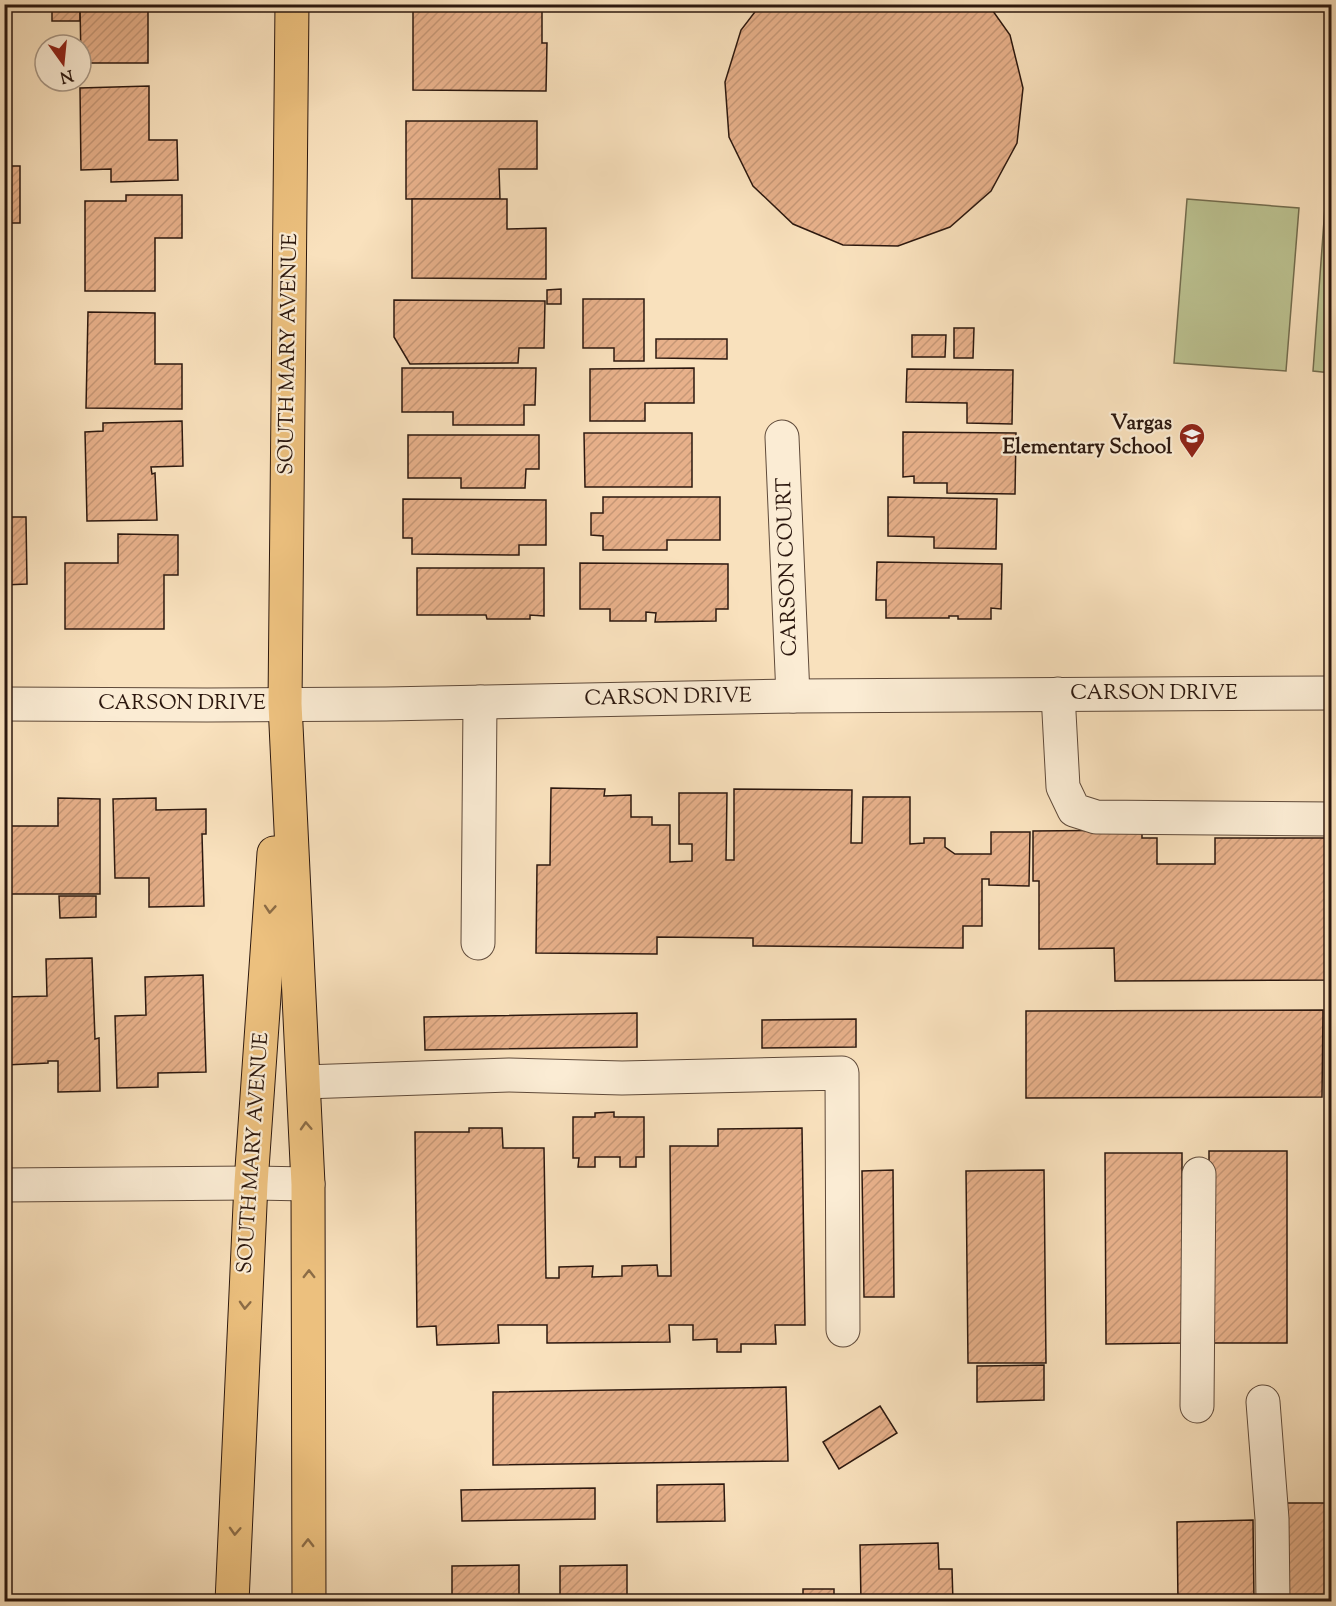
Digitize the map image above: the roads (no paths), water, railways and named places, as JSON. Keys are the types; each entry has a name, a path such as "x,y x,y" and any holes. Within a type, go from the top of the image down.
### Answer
{"main road":[{"name":"SOUTH MARY AVENUE","path":"292,4 285,704 308,1184 309,1602"},
{"name":"SOUTH MARY AVENUE","path":"232,1602 251,1183 285,704"}],"street":[{"name":"CARSON COURT","path":"782,437 793,696"},
{"name":"CARSON DRIVE","path":"4,704 285,704 793,696 1332,693"},
{"path":"1058,694 1063,787 1074,810 1096,817 1332,819"},
{"path":"478,943 480,702"},
{"path":"304,1082 509,1075 622,1078 843,1073 843,1330"},
{"path":"1197,1406 1199,1174"},
{"path":"4,1185 308,1184"},
{"path":"1263,1402 1272,1519 1273,1602"}],"place":[{"name":"Vargas Elementary School","path":"1192,459"}]}
